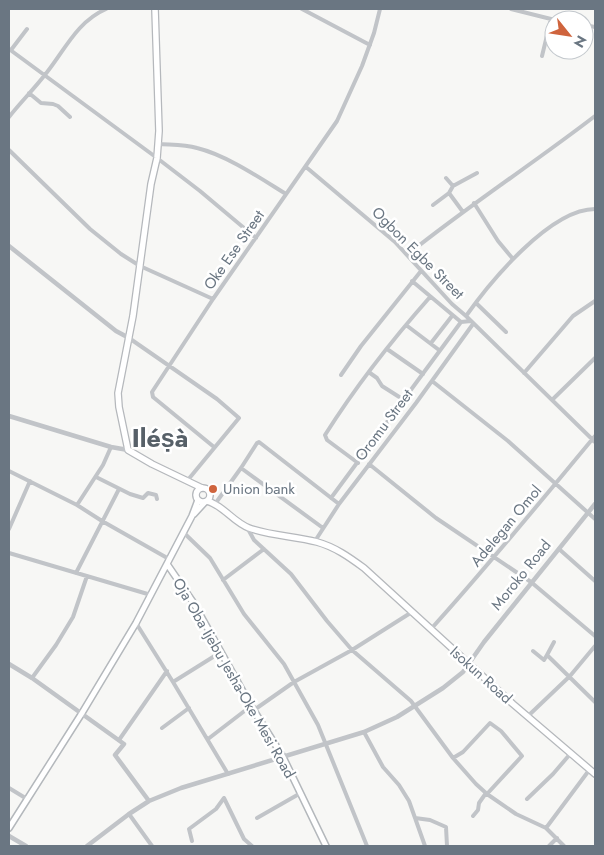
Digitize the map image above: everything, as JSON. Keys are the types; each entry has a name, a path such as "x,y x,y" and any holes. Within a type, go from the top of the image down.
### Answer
{"main road":[{"path":"155,9 159,130 157,158 151,184 129,338 118,393 128,450 188,482 207,489 215,504 248,528 315,541"},
{"path":"188,482 197,497 215,504"},
{"path":"9,828 82,714 136,623 192,516 198,490 202,488"},
{"path":"192,516 206,502 210,494"},
{"name":"Isokun Road","path":"315,541 341,552 364,568 528,716 593,771"},
{"name":"Oja Oba Ijebu Jesha-Oke Mesi Road","path":"168,562 283,757 299,794 326,846"}],"street":[{"path":"91,9 94,14"},
{"path":"9,117 45,75 76,31 94,14 106,9"},
{"path":"302,9 370,45 380,9"},
{"path":"511,9 544,18"},
{"path":"27,29 10,50 157,158 256,238"},
{"name":"Oke Ese Street","path":"214,447 152,394 213,300 337,121 370,45"},
{"path":"542,56 544,49"},
{"path":"29,93 41,103 58,106 70,117"},
{"path":"407,255 595,116"},
{"path":"158,143 197,148 212,153 250,172 286,194"},
{"path":"9,150 90,229 121,254 140,266 213,300"},
{"name":"Ogbon Egbe Street","path":"306,167 371,221 407,255 452,304 524,373"},
{"path":"433,205 449,193 453,186 477,173"},
{"path":"446,178 453,186"},
{"path":"449,193 463,212"},
{"path":"474,204 498,241 513,259"},
{"path":"466,316 513,259 560,220 594,209"},
{"path":"9,246 116,330 170,365 238,416 239,420 214,447 188,482"},
{"path":"341,375 361,346 421,271"},
{"path":"412,281 452,316 461,322 472,323"},
{"path":"358,463 324,437 406,324 430,297"},
{"path":"594,439 524,373 573,316 595,301"},
{"path":"476,302 506,332"},
{"path":"431,343 452,316"},
{"path":"331,498 461,322"},
{"name":"Oromu Street","path":"315,541 339,504 432,381 472,323"},
{"path":"406,324 440,350"},
{"path":"388,349 423,374"},
{"path":"552,400 595,358"},
{"path":"370,373 377,378 382,386 404,400"},
{"path":"432,381 489,426 595,519"},
{"path":"9,416 111,447 128,450"},
{"name":"Adelegan Omol","path":"431,629 474,582 493,557 594,439"},
{"path":"215,504 259,442 339,504"},
{"path":"78,504 96,477 111,447"},
{"path":"369,464 434,516 531,582 595,636"},
{"path":"241,468 323,528"},
{"path":"9,471 78,504 168,562"},
{"path":"96,477 140,498 143,498 148,493 156,494 157,500"},
{"path":"9,529 30,481"},
{"path":"76,573 119,488"},
{"name":"Moroko Road","path":"87,846 129,814 150,801 181,788 364,732 397,717 456,679 531,582 595,504"},
{"path":"248,528 254,540 291,574 352,650 402,692 453,758 487,794 516,814 546,828 564,846"},
{"path":"183,532 210,558 244,614 284,664 318,725 367,846"},
{"path":"223,580 264,549"},
{"path":"559,549 595,581"},
{"path":"9,553 151,595"},
{"path":"32,678 56,646 73,617 87,576"},
{"path":"208,739 294,682 352,650 412,612"},
{"path":"136,623 228,774"},
{"path":"533,651 544,660 554,642"},
{"path":"528,716 570,676 595,646"},
{"path":"173,682 222,652"},
{"path":"547,655 595,702"},
{"path":"9,664 32,678 124,744 115,754 150,801"},
{"path":"119,740 167,672"},
{"path":"162,728 189,708"},
{"path":"453,758 462,752 490,723 501,731 522,756 479,803 478,810 473,816"},
{"path":"364,732 383,767 399,785 409,801 425,846"},
{"path":"527,799 553,774 571,753"},
{"path":"546,828 593,771"},
{"path":"9,788 27,799"},
{"path":"257,818 299,794"},
{"path":"192,841 189,829 216,809 224,798 225,804 244,839 252,846"},
{"path":"129,814 152,846"},
{"path":"415,818 430,820 446,827 446,846"},
{"path":"9,836 26,846"},
{"path":"549,846 557,838"}],"place":[{"name":"Union bank","path":"213,489"}],"district":[{"name":"Iléṣà","path":"160,438"}]}
